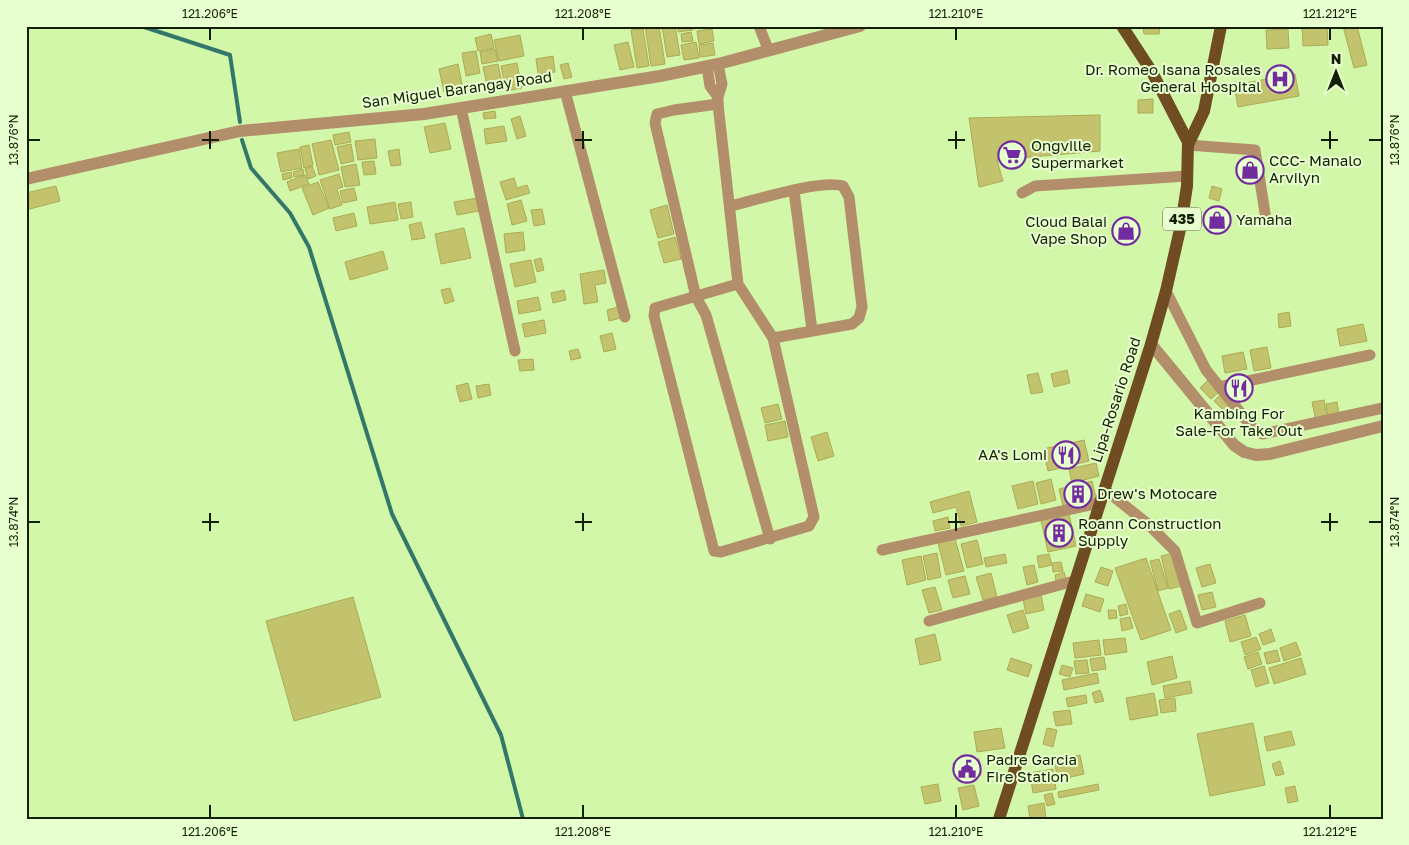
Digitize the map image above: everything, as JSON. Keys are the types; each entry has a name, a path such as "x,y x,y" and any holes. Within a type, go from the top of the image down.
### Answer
{"main road":[{"name":"Lipa-Rosario Road","path":"999,819 1151,344 1166,291 1181,225 1187,176 1188,145 1160,86 1122,26"},
{"name":"435","path":"1188,145 1203,114 1221,26"}],"street":[{"path":"758,26 768,49"},
{"name":"San Miguel Barangay Road","path":"26,179 240,130 416,115 712,65 860,26"},
{"path":"712,65 722,84 718,100 738,284 773,338 814,517 809,526 721,552 714,551 654,316 654,308 738,284"},
{"path":"565,91 625,317"},
{"path":"718,100 657,114 655,123 696,297 706,315 770,539"},
{"path":"461,108 515,351"},
{"path":"1188,145 1255,150 1266,219"},
{"path":"1022,193 1035,186 1187,176"},
{"path":"731,206 794,190 836,184 843,186 849,197 862,307 859,318 852,324 773,338"},
{"path":"794,190 812,330"},
{"path":"1166,291 1206,370 1252,427 1262,434 1383,408"},
{"path":"1151,344 1228,438 1244,452 1256,455 1270,454 1383,426"},
{"path":"1219,387 1370,355"},
{"path":"1104,488 1148,524 1175,552 1197,623 1260,603"},
{"path":"882,550 1099,503"},
{"path":"929,621 1074,581"}],"building":[{"path":"645,26 659,26 665,64 651,66"},
{"path":"662,26 675,26 680,55 667,57"},
{"path":"678,26 692,26 693,30 678,32"},
{"path":"694,26 709,26 709,27 694,29"},
{"path":"1143,26 1160,26 1159,34 1144,34"},
{"path":"1302,26 1327,26 1328,45 1303,46"},
{"path":"1343,26 1357,26 1367,65 1354,68"},
{"path":"643,29 649,66 637,68 631,30"},
{"path":"712,29 714,41 699,44 697,31"},
{"path":"1288,29 1289,48 1267,49 1266,30"},
{"path":"691,32 693,41 682,42 681,34"},
{"path":"491,34 494,48 478,51 475,38"},
{"path":"520,35 524,56 499,61 494,40"},
{"path":"628,42 634,67 620,70 614,45"},
{"path":"696,42 699,58 684,60 681,45"},
{"path":"713,43 715,55 700,57 699,45"},
{"path":"495,49 498,61 482,64 480,52"},
{"path":"476,51 480,73 466,76 462,53"},
{"path":"553,56 555,72 538,74 536,59"},
{"path":"517,63 522,88 506,91 501,66"},
{"path":"568,63 572,77 564,79 560,65"},
{"path":"458,64 463,88 444,92 439,69"},
{"path":"498,64 503,87 488,90 483,67"},
{"path":"1295,74 1299,96 1238,107 1234,85"},
{"path":"1153,99 1153,113 1138,113 1138,100"},
{"path":"495,111 496,118 484,119 483,113"},
{"name":"Ongville Supermarket","path":"1100,115 1100,151 997,160 1003,181 979,187 969,118"},
{"path":"520,116 526,136 517,139 511,119"},
{"path":"445,123 451,149 430,153 424,127"},
{"path":"504,126 507,141 486,144 484,129"},
{"path":"349,132 351,142 335,145 333,135"},
{"path":"375,139 377,158 358,160 355,141"},
{"path":"331,140 339,170 319,175 312,144"},
{"path":"351,144 354,161 341,164 337,147"},
{"path":"309,145 313,165 304,168 300,147"},
{"path":"299,149 302,168 281,172 277,153"},
{"path":"399,149 401,165 391,166 388,151"},
{"path":"374,161 376,174 364,175 362,162"},
{"path":"356,164 360,185 345,187 341,167"},
{"path":"312,166 316,176 308,179 305,169"},
{"path":"303,169 304,175 294,177 293,172"},
{"path":"291,172 292,178 283,180 282,174"},
{"path":"339,174 343,187 337,189 342,205 330,209 320,180"},
{"path":"305,175 309,184 290,191 287,182"},
{"path":"514,178 517,188 527,185 530,193 506,200 500,182"},
{"path":"318,182 329,208 313,215 302,188"},
{"path":"56,186 60,201 26,210 26,193"},
{"path":"1212,186 1222,189 1219,201 1209,198"},
{"path":"354,188 357,200 343,203 340,191"},
{"path":"477,198 479,211 457,215 454,202"},
{"path":"521,200 527,221 512,225 507,204"},
{"path":"395,202 398,220 370,224 367,207"},
{"path":"411,202 413,217 401,219 398,204"},
{"path":"667,205 674,234 658,238 650,210"},
{"path":"542,209 545,224 534,226 531,210"},
{"path":"354,213 357,226 336,231 333,218"},
{"path":"421,222 425,238 412,240 409,225"},
{"path":"464,228 471,258 441,264 435,234"},
{"path":"523,232 525,250 506,253 504,234"},
{"path":"675,237 681,259 664,263 658,242"},
{"path":"383,251 388,269 350,280 345,262"},
{"path":"541,258 544,270 537,272 534,260"},
{"path":"531,260 536,282 515,287 510,264"},
{"path":"604,270 606,283 595,285 598,302 584,304 580,274"},
{"path":"450,288 454,301 445,304 441,290"},
{"path":"564,290 566,300 553,303 551,293"},
{"path":"538,297 541,310 519,314 517,301"},
{"path":"618,307 621,318 609,321 607,310"},
{"path":"1289,312 1291,326 1279,328 1278,314"},
{"path":"544,320 546,333 525,337 522,324"},
{"path":"1363,324 1367,341 1340,346 1337,329"},
{"path":"612,333 616,349 604,352 600,336"},
{"path":"1267,347 1271,368 1254,371 1250,350"},
{"path":"578,349 581,358 571,360 569,351"},
{"path":"1243,352 1247,369 1225,373 1222,356"},
{"path":"533,359 534,370 520,371 518,360"},
{"path":"1067,370 1070,383 1054,387 1051,374"},
{"path":"1038,373 1043,392 1031,394 1027,375"},
{"path":"1208,380 1219,392 1211,399 1200,388"},
{"path":"468,383 472,399 460,402 456,386"},
{"path":"489,384 491,395 478,398 476,386"},
{"path":"1221,394 1232,405 1225,412 1214,401"},
{"path":"1324,400 1327,418 1316,421 1312,402"},
{"path":"1337,402 1339,414 1328,416 1326,404"},
{"path":"778,404 782,419 765,423 761,408"},
{"path":"785,421 788,437 768,441 765,425"},
{"path":"827,432 834,456 818,461 811,437"},
{"name":"AA's Lomi","path":"1084,440 1089,461 1048,471 1043,449"},
{"path":"1096,463 1099,476 1072,483 1069,469"},
{"path":"1051,479 1056,500 1041,504 1036,483"},
{"path":"1033,481 1038,504 1018,509 1012,486"},
{"name":"Drew's Motocare","path":"1092,481 1096,498 1063,506 1059,489"},
{"path":"969,491 977,522 961,526 956,507 933,513 930,502"},
{"name":"Roann Construction Supply","path":"1069,514 1076,546 1048,552 1041,520"},
{"path":"948,517 950,528 935,531 933,521"},
{"path":"955,539 964,571 946,575 938,543"},
{"path":"977,540 983,564 967,568 961,544"},
{"path":"937,553 941,577 928,580 923,556"},
{"path":"1174,553 1182,586 1169,589 1161,556"},
{"path":"1005,554 1007,563 986,567 984,558"},
{"path":"1049,554 1052,565 1039,568 1037,556"},
{"path":"921,556 926,580 907,585 902,560"},
{"path":"1146,558 1171,630 1141,640 1115,568"},
{"path":"1159,559 1168,588 1158,591 1150,561"},
{"path":"1061,562 1063,571 1053,572 1052,563"},
{"path":"1210,564 1216,583 1202,587 1196,568"},
{"path":"1034,565 1038,582 1027,585 1023,567"},
{"path":"1101,567 1113,571 1108,586 1095,582"},
{"path":"1064,572 1066,579 1056,581 1055,575"},
{"path":"991,573 997,597 983,600 976,577"},
{"path":"965,576 970,594 953,598 948,580"},
{"path":"935,587 942,610 929,613 922,590"},
{"path":"1212,592 1216,607 1202,610 1198,595"},
{"path":"1086,594 1104,599 1100,612 1082,606"},
{"path":"1041,595 1044,610 1026,614 1023,599"},
{"path":"353,597 381,697 294,721 266,621"},
{"path":"1126,604 1128,614 1120,616 1118,606"},
{"path":"1023,610 1029,628 1013,633 1007,615"},
{"path":"1108,610 1116,610 1117,618 1109,619"},
{"path":"1180,610 1187,629 1176,633 1169,614"},
{"path":"1245,615 1251,636 1230,642 1225,621"},
{"path":"1130,617 1133,628 1122,631 1120,619"},
{"path":"1271,629 1275,641 1263,645 1259,634"},
{"path":"935,634 941,660 920,665 915,639"},
{"path":"1256,637 1261,649 1245,655 1241,642"},
{"path":"1125,638 1127,652 1105,655 1103,640"},
{"path":"1099,640 1101,655 1075,658 1073,643"},
{"path":"1296,642 1301,655 1284,661 1280,648"},
{"path":"1277,650 1280,661 1267,664 1264,653"},
{"path":"1258,652 1262,664 1248,669 1244,657"},
{"path":"1172,656 1177,678 1152,685 1147,662"},
{"path":"1104,657 1106,669 1092,671 1090,659"},
{"path":"1011,658 1032,665 1028,677 1007,670"},
{"path":"1301,658 1306,674 1274,684 1269,668"},
{"path":"1087,660 1089,673 1076,674 1074,661"},
{"path":"1062,665 1073,668 1070,677 1059,674"},
{"path":"1264,666 1269,683 1256,687 1251,670"},
{"path":"1097,673 1099,683 1064,690 1062,680"},
{"path":"1190,681 1192,693 1165,698 1163,686"},
{"path":"1100,690 1104,701 1095,703 1092,693"},
{"path":"1154,693 1158,715 1130,720 1126,698"},
{"path":"1086,695 1087,703 1068,707 1066,698"},
{"path":"1175,698 1176,711 1161,713 1159,700"},
{"path":"1070,710 1072,724 1056,726 1053,712"},
{"path":"1253,723 1265,785 1210,796 1197,734"},
{"path":"1001,728 1005,748 977,752 974,732"},
{"path":"1047,728 1057,730 1053,747 1043,744"},
{"path":"1291,731 1295,745 1267,751 1264,737"},
{"path":"1080,755 1084,774 1058,780 1054,761"},
{"name":"Padre Garcia Fire Station","path":"979,759 981,775 956,779 953,763"},
{"path":"1280,761 1284,774 1276,776 1272,764"},
{"path":"1053,769 1056,789 1033,793 1030,773"},
{"path":"938,784 941,801 925,804 921,787"},
{"path":"1098,784 1099,790 1059,798 1058,792"},
{"path":"974,785 979,806 963,810 958,788"},
{"path":"1295,786 1298,801 1288,803 1285,788"},
{"path":"1052,793 1055,804 1047,806 1044,795"},
{"path":"1044,803 1046,819 1030,819 1028,806"}],"waterway":[{"path":"141,26 230,55 240,122"},
{"path":"242,140 251,168 290,213 309,247 392,514 501,735 523,819"}],"place":[{"name":"Dr. Romeo Isana Rosales General Hospital","path":"1280,79"},
{"name":"Ongville Supermarket","path":"1012,155"},
{"name":"CCC- Manalo Arvilyn","path":"1250,170"},
{"name":"Yamaha","path":"1217,220"},
{"name":"Cloud Balai Vape Shop","path":"1126,231"},
{"name":"Kambing For Sale-For Take Out","path":"1239,388"},
{"name":"AA's Lomi","path":"1066,455"},
{"name":"Drew's Motocare","path":"1078,494"},
{"name":"Roann Construction Supply","path":"1059,533"},
{"name":"Padre Garcia Fire Station","path":"967,769"}]}
